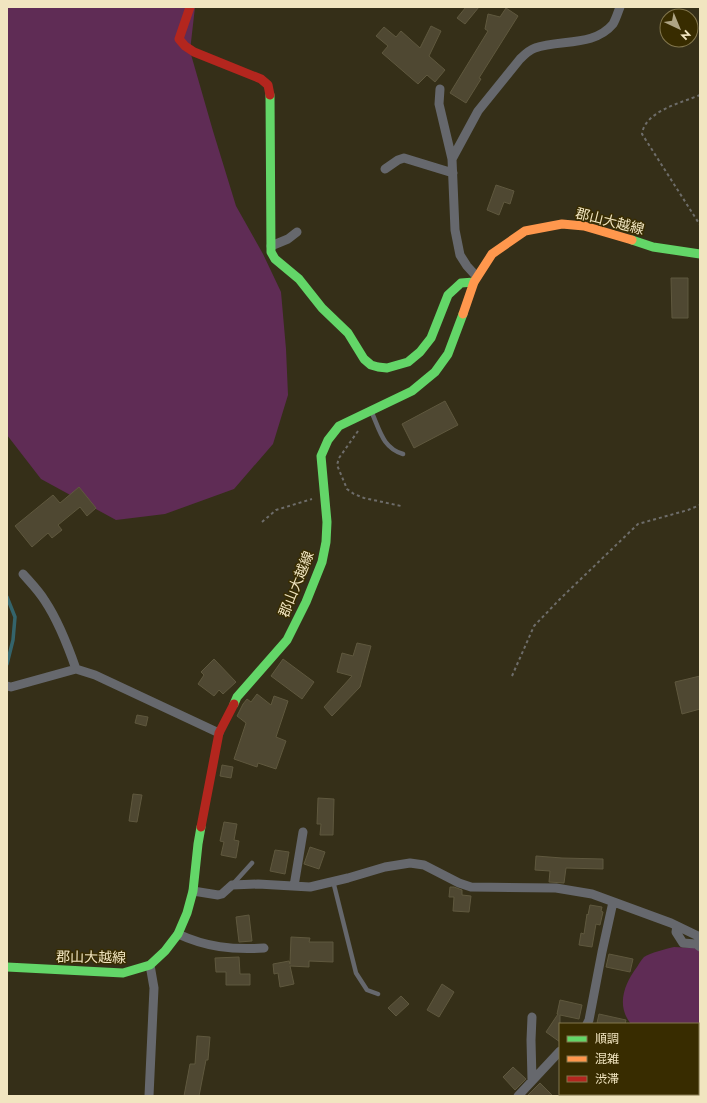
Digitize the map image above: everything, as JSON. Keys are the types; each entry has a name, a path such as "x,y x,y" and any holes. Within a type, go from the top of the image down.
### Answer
{"main road":[{"path":"190,7 179,39 185,46 194,52 261,79 268,84 270,90 271,252 275,259 299,279 322,308 348,333 364,359 371,365 387,368 408,362 420,352 431,338 448,295 461,283 476,279"},
{"name":"郡山大越線","path":"7,967 123,973 150,965 165,951 178,934 187,913 193,891 198,844 219,733 237,697 287,640 306,602 322,562 325,549 327,522 321,456 324,447 339,426 412,390 427,379 442,363 448,354 476,279 492,254 525,231 562,224 584,226 653,247 700,254"}],"street":[{"path":"452,159 478,111 520,59 534,48 591,39 603,32 613,23 620,7"},
{"path":"440,90 439,104 452,159 455,230 460,255 476,279"},
{"path":"385,169 398,160 404,158 452,173"},
{"path":"271,246 288,239 297,232"},
{"path":"23,574 45,601 57,624 76,670"},
{"path":"8,686 76,670 95,675 219,733"},
{"path":"294,886 303,832"},
{"path":"193,891 218,895 222,894 232,885 258,884 310,886 385,867 410,863 424,865 459,883 471,887 556,888 592,894 677,926 700,937"},
{"path":"588,1023 613,902"},
{"path":"677,926 676,932 682,943 696,944 700,947"},
{"path":"178,934 194,941 222,948 264,948"},
{"path":"149,1096 154,988 150,965"},
{"path":"532,1018 532,1080"},
{"path":"518,1096 559,1054"}],"lane":[{"path":"366,412 388,446 394,451 403,454"},
{"path":"232,885 252,863"},
{"path":"333,881 356,973 367,990 378,994"}],"path":[{"path":"700,95 663,110 648,120 643,127 642,134 700,225"},
{"path":"366,412 358,432 339,458 338,465 347,489 354,494 364,498 401,506"},
{"path":"262,522 276,510 324,496"},
{"path":"512,676 534,626 638,524 688,510 700,505"}],"shaded area":[{"path":"7,7 195,7 190,51 236,206 263,254 281,292 286,349 288,395 273,444 234,489 165,514 116,520 41,479 7,435"},
{"path":"674,947 694,948 700,950 700,1096 682,1095 699,1095 699,1023 630,1023 626,1017 623,1003 625,988 628,981 644,957 658,951"}],"building":[{"path":"466,7 479,7 465,24 457,18"},
{"path":"506,8 518,16 479,78 481,79 466,103 450,93 488,31 485,29 488,14 500,17"},
{"path":"431,26 441,31 429,56 445,70 435,82 427,75 418,84 382,53 388,46 376,36 384,27 396,37 401,31 420,48"},
{"path":"496,185 514,191 510,204 504,202 499,215 487,210"},
{"path":"671,278 688,278 688,318 672,318"},
{"path":"445,401 458,425 414,448 402,424"},
{"path":"79,487 96,508 87,516 80,507 58,525 62,530 52,538 48,533 32,547 15,526 53,495 60,503"},
{"path":"357,643 371,646 360,687 332,716 324,707 352,676 337,672 342,653 353,656"},
{"path":"214,659 236,682 223,694 219,690 214,696 198,684 204,675 201,672"},
{"path":"283,659 314,682 302,699 271,676"},
{"path":"700,676 700,709 682,714 675,682"},
{"path":"257,694 271,705 274,696 288,701 276,737 286,741 276,769 258,763 257,767 234,759 246,723 237,716 247,699 251,702"},
{"path":"137,715 148,717 146,726 135,723"},
{"path":"222,765 233,767 231,778 220,776"},
{"path":"133,794 142,795 137,822 129,821"},
{"path":"318,798 334,799 333,835 320,835 321,824 317,824"},
{"path":"224,822 237,824 234,840 239,841 236,858 221,855 224,842 220,841"},
{"path":"310,847 325,852 319,869 304,864"},
{"path":"275,850 289,852 285,874 270,871"},
{"path":"536,856 603,859 603,869 566,868 564,883 549,882 550,871 535,870"},
{"path":"450,887 462,890 462,895 471,896 469,912 453,911 454,897 449,897"},
{"path":"590,905 602,907 601,911 603,912 600,925 596,924 592,947 579,945 581,933 584,934"},
{"path":"249,915 252,941 239,942 236,917"},
{"path":"291,937 310,938 309,942 333,942 333,962 309,961 309,967 290,966 294,984 280,987 278,973 274,974 273,964 289,961 290,964"},
{"path":"609,954 633,959 630,972 606,967"},
{"path":"239,957 240,974 250,974 250,985 226,985 226,972 216,972 215,958"},
{"path":"442,984 454,992 439,1017 427,1010"},
{"path":"401,996 409,1004 396,1016 388,1008"},
{"path":"560,1000 582,1005 579,1019 560,1015 559,1041 546,1032 557,1014"},
{"path":"599,1014 626,1020 625,1023 597,1023"},
{"path":"197,1036 210,1037 208,1060 206,1060 199,1096 184,1096 190,1064 195,1064"},
{"path":"513,1067 526,1079 515,1090 503,1077"},
{"path":"540,1083 553,1096 527,1096"}],"waterway":[{"path":"7,597 15,617 13,640 7,664"}],"traffic: fast":[{"path":"270,95 271,252 275,259 299,279 322,308 348,333 364,359 371,365 387,368 408,362 420,352 431,338 448,295 461,283 474,282"},
{"path":"632,240 653,247 700,254"},
{"path":"234,704 237,697 287,640 306,602 322,562 326,542 327,522 321,456 328,440 339,426 412,391 435,372 448,354 463,314"},
{"path":"7,967 123,973 150,965 165,951 178,934 187,913 193,891 201,827"}],"traffic: slow":[{"path":"463,314 474,282 492,254 525,231 562,224 584,226 632,240"}],"traffic: jam":[{"path":"190,7 179,39 185,46 194,52 261,79 268,85 270,95"},
{"path":"201,827 219,733 234,704"}]}
